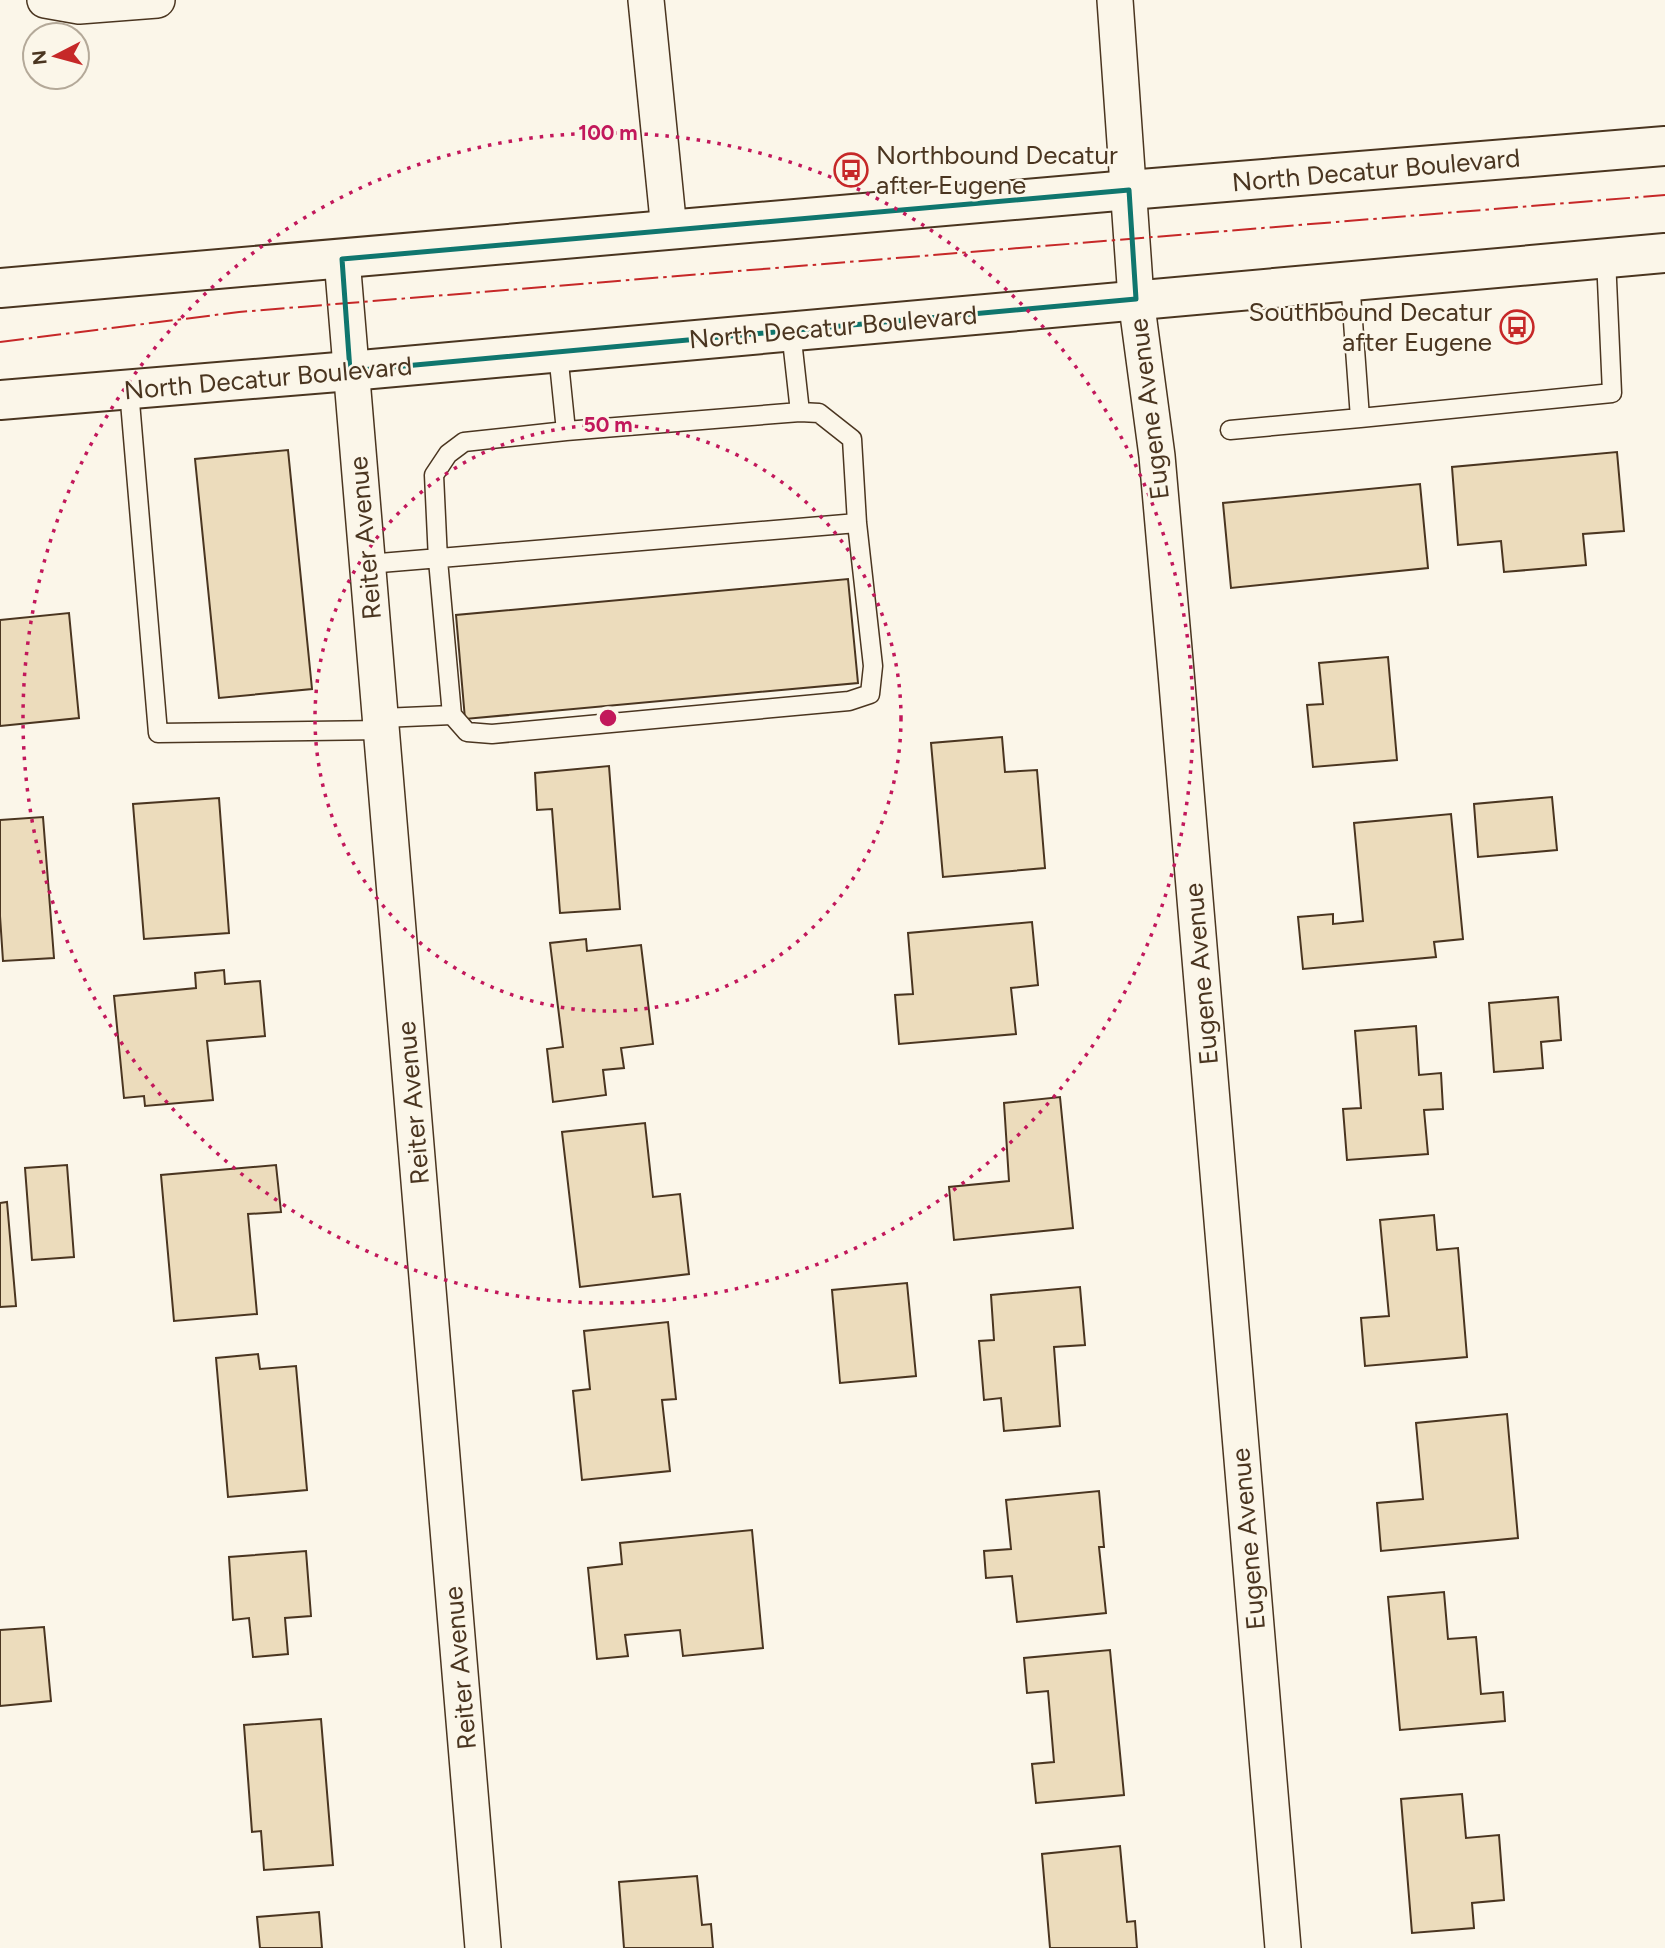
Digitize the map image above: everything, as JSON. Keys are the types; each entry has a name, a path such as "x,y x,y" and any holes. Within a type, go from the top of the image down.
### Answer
{"main road":[{"name":"North Decatur Boulevard","path":"0,288 1665,146"},
{"name":"North Decatur Boulevard","path":"0,400 558,353 1665,253"}],"street":[{"path":"45,0 79,6 157,0"},
{"path":"646,0 669,230"},
{"name":"Eugene Avenue","path":"1115,0 1136,299 1157,456 1283,1948"},
{"name":"Reiter Avenue","path":"342,259 483,1948"}],"lane":[{"path":"1230,430 1612,393 1606,258"},
{"path":"1350,281 1360,418"},
{"path":"791,331 800,412"},
{"path":"558,353 566,431"},
{"path":"129,390 158,733 382,724 452,715"},
{"path":"800,412 819,414 852,439 857,523 873,666 870,694 849,701 492,734 467,732 452,715 438,560 434,475 448,454 464,442 800,412"},
{"path":"368,564 857,523"}],"highlighted area":[{"path":"1129,190 1136,299 350,371 342,259"}],"building":[{"path":"288,450 312,689 219,698 195,459"},
{"path":"1617,452 1624,531 1583,534 1586,565 1504,572 1501,541 1458,545 1452,467"},
{"path":"1420,484 1428,568 1231,588 1223,503"},
{"path":"848,579 858,683 465,719 456,615"},
{"path":"69,613 79,718 0,726 0,620"},
{"path":"1388,657 1397,760 1313,767 1307,705 1323,704 1319,663"},
{"path":"1002,737 1005,772 1037,770 1045,868 943,877 931,743"},
{"path":"609,766 620,909 560,913 552,809 537,810 535,773"},
{"path":"1552,797 1557,850 1478,857 1474,804"},
{"path":"219,798 229,933 144,939 133,804"},
{"path":"1451,814 1463,939 1434,942 1436,957 1303,969 1298,917 1333,914 1333,924 1363,921 1354,823"},
{"path":"43,817 54,958 3,961 0,820"},
{"path":"1032,922 1038,985 1011,988 1016,1034 899,1044 895,995 913,994 908,933"},
{"path":"586,939 587,951 641,945 653,1044 621,1048 624,1068 603,1070 606,1095 553,1102 547,1049 563,1047 550,943"},
{"path":"224,970 225,984 260,981 265,1036 207,1041 213,1100 145,1106 144,1096 124,1098 114,996 196,988 195,973"},
{"path":"1558,997 1561,1040 1541,1042 1543,1068 1494,1072 1489,1003"},
{"path":"1416,1026 1419,1075 1441,1073 1443,1109 1424,1110 1428,1154 1347,1160 1343,1109 1361,1108 1355,1031"},
{"path":"1060,1097 1073,1228 954,1240 949,1187 1009,1181 1004,1103"},
{"path":"645,1123 653,1197 680,1194 689,1274 580,1287 562,1132"},
{"path":"67,1165 74,1257 32,1260 25,1168"},
{"path":"276,1165 281,1212 248,1214 257,1314 174,1321 161,1175"},
{"path":"7,1202 16,1306 0,1307 0,1203"},
{"path":"1434,1215 1437,1250 1458,1248 1467,1357 1365,1366 1361,1318 1389,1316 1380,1220"},
{"path":"907,1283 916,1376 840,1383 832,1290"},
{"path":"1080,1287 1085,1345 1054,1347 1060,1426 1004,1431 1001,1398 984,1400 979,1341 994,1340 991,1295"},
{"path":"668,1322 676,1399 662,1400 670,1471 582,1480 573,1391 590,1389 584,1331"},
{"path":"258,1354 260,1369 296,1366 307,1490 228,1497 216,1358"},
{"path":"1507,1414 1518,1538 1381,1551 1377,1503 1423,1499 1416,1423"},
{"path":"1099,1491 1104,1547 1099,1547 1106,1613 1017,1622 1012,1576 986,1578 984,1551 1011,1549 1006,1500"},
{"path":"752,1530 763,1648 683,1656 680,1630 625,1635 628,1656 597,1659 588,1568 622,1564 620,1543"},
{"path":"306,1551 311,1616 285,1618 288,1654 253,1657 249,1618 233,1620 229,1557"},
{"path":"1444,1592 1448,1639 1476,1637 1481,1694 1503,1692 1505,1721 1400,1730 1388,1597"},
{"path":"44,1627 51,1701 0,1706 0,1630"},
{"path":"1110,1650 1124,1795 1036,1803 1032,1764 1054,1762 1048,1691 1027,1693 1024,1658"},
{"path":"321,1719 333,1865 264,1870 261,1831 252,1832 244,1725"},
{"path":"1462,1794 1466,1838 1499,1835 1504,1900 1472,1903 1474,1928 1412,1933 1401,1799"},
{"path":"1120,1846 1127,1922 1135,1921 1137,1948 1050,1948 1042,1854"},
{"path":"697,1876 702,1925 711,1924 713,1948 624,1948 619,1882"},
{"path":"319,1912 322,1948 260,1948 257,1917"}],"power":[{"path":"0,342 239,312 1665,195"}],"place":[{"name":"Northbound Decatur after Eugene","path":"851,170"},
{"name":"Southbound Decatur after Eugene","path":"1517,327"}]}
